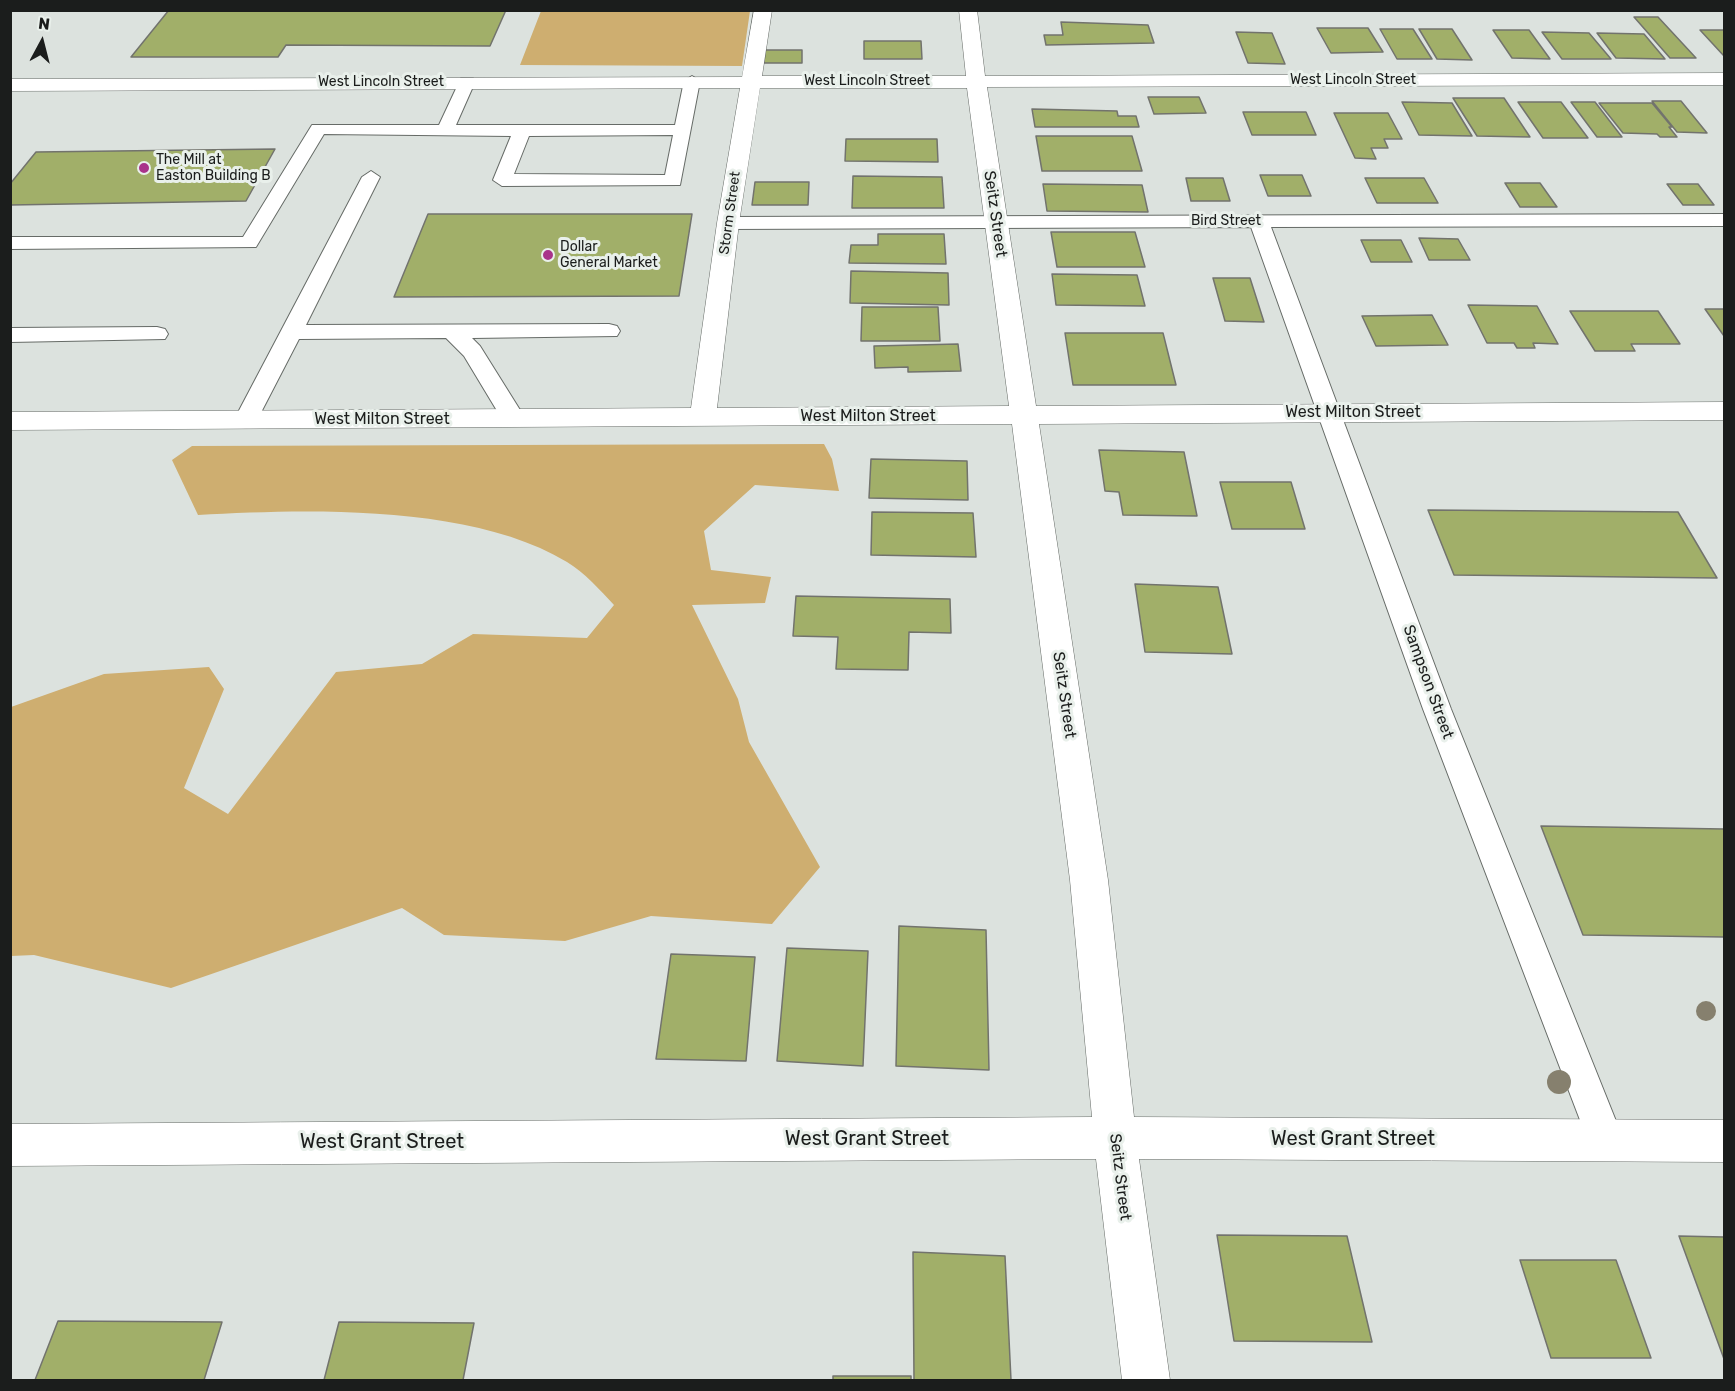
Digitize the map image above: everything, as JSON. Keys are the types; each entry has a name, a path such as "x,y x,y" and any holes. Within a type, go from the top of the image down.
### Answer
{"street":[{"name":"Storm Street","path":"704,416 728,223 749,81 763,10"},
{"name":"Seitz Street","path":"968,10 976,81 1089,880 1115,1138 1146,1380"},
{"name":"West Lincoln Street","path":"10,85 467,81 1725,79"},
{"name":"West Milton Street","path":"10,421 1725,411"},
{"name":"West Grant Street","path":"10,1145 1115,1138 1725,1141"}],"lane":[{"path":"445,130 467,81"},
{"path":"522,131 501,180 673,181 692,81"},
{"path":"10,243 249,243 318,129 683,130"},
{"path":"246,420 371,177"},
{"name":"Bird Street","path":"728,223 1725,220"},
{"name":"Sampson Street","path":"1259,221 1437,710 1606,1141"},
{"path":"450,331 472,351 513,418"},
{"path":"291,332 609,331"},
{"path":"10,335 158,334"}],"shaded area":[{"path":"541,10 750,11 742,66 520,65"},
{"path":"824,444 832,459 839,491 755,485 704,531 711,570 771,577 765,603 692,605 738,699 749,742 820,867 772,924 651,916 565,941 444,935 402,908 171,988 34,955 11,956 11,707 104,674 209,667 224,689 184,788 228,814 336,672 422,664 473,634 587,638 614,605 586,576 567,562 528,543 484,529 437,520 338,512 198,515 172,460 192,446"}],"building":[{"path":"169,10 506,10 490,46 286,45 278,57 131,57"},
{"path":"1634,17 1658,17 1696,58 1670,58"},
{"path":"1061,22 1148,25 1154,43 1046,45 1044,35 1063,35"},
{"path":"1317,28 1368,28 1383,52 1331,53"},
{"path":"1380,29 1413,29 1432,59 1397,59"},
{"path":"1419,29 1452,29 1472,60 1437,59"},
{"path":"1493,30 1529,30 1550,59 1512,58"},
{"path":"1700,30 1724,30 1724,56"},
{"path":"1236,32 1272,33 1285,64 1248,63"},
{"path":"1542,32 1589,33 1611,59 1562,59"},
{"path":"1597,33 1644,34 1665,59 1616,58"},
{"path":"864,41 921,41 922,59 864,59"},
{"path":"765,50 802,50 802,63 764,63"},
{"path":"1148,97 1199,97 1206,113 1154,114"},
{"path":"1453,98 1504,98 1530,137 1477,136"},
{"path":"1652,101 1681,101 1707,133 1677,132"},
{"path":"1402,102 1452,103 1472,136 1419,135"},
{"path":"1518,102 1561,102 1588,138 1543,138"},
{"path":"1571,102 1595,102 1622,137 1597,137"},
{"path":"1599,103 1652,103 1672,127 1669,127 1677,137 1623,133"},
{"path":"1032,109 1117,111 1118,116 1136,116 1139,127 1035,127"},
{"path":"1243,112 1306,112 1316,135 1252,135"},
{"path":"1334,113 1388,113 1402,139 1384,139 1388,148 1371,148 1376,159 1355,158"},
{"path":"1036,136 1132,136 1142,171 1042,171"},
{"path":"846,139 937,139 938,162 845,161"},
{"name":"The Mill at Easton Building B","path":"275,149 246,201 10,205 10,184 36,152"},
{"path":"1260,175 1302,175 1311,196 1268,196"},
{"path":"853,176 942,177 944,208 852,208"},
{"path":"1186,178 1223,178 1230,201 1191,201"},
{"path":"1365,178 1424,178 1438,203 1377,203"},
{"path":"755,182 809,182 808,205 752,205"},
{"path":"1505,183 1540,183 1557,207 1520,207"},
{"path":"1043,184 1142,185 1148,212 1047,211"},
{"path":"1667,184 1698,184 1714,205 1683,205"},
{"name":"Dollar General Market","path":"428,214 692,214 679,296 394,297"},
{"path":"1051,232 1135,232 1145,267 1057,267"},
{"path":"878,234 944,234 946,264 849,263 851,245 878,245"},
{"path":"1419,238 1458,239 1470,260 1429,260"},
{"path":"1361,240 1401,240 1412,262 1371,262"},
{"path":"851,271 948,273 949,305 850,303"},
{"path":"1052,274 1137,275 1145,306 1056,305"},
{"path":"1213,278 1250,278 1264,322 1225,321"},
{"path":"1468,305 1537,306 1558,344 1533,343 1535,348 1517,348 1514,343 1487,343"},
{"path":"862,307 938,307 940,341 861,341"},
{"path":"1705,309 1724,309 1724,336"},
{"path":"1570,311 1658,311 1680,344 1631,344 1635,351 1595,351"},
{"path":"1432,315 1448,345 1376,346 1362,316"},
{"path":"1065,333 1163,333 1176,385 1073,385"},
{"path":"958,344 961,371 908,372 908,367 875,368 874,346"},
{"path":"1099,450 1184,452 1197,516 1123,515 1119,492 1105,491"},
{"path":"871,459 967,461 968,500 869,498"},
{"path":"1220,482 1291,482 1305,529 1232,529"},
{"path":"1428,510 1678,512 1717,578 1454,575"},
{"path":"872,512 973,513 976,557 871,555"},
{"path":"1135,584 1218,587 1232,654 1145,652"},
{"path":"796,596 950,599 951,633 909,632 908,670 836,669 838,637 793,636"},
{"path":"1541,826 1724,829 1724,937 1583,935"},
{"path":"899,926 986,930 989,1070 896,1066"},
{"path":"787,948 868,951 863,1066 777,1061"},
{"path":"671,954 755,957 746,1061 656,1059"},
{"path":"1217,1235 1347,1236 1372,1342 1234,1341"},
{"path":"1679,1236 1724,1237 1724,1359"},
{"path":"913,1252 1005,1256 1011,1380 914,1380"},
{"path":"1520,1260 1616,1260 1651,1358 1551,1358"},
{"path":"58,1321 222,1322 204,1380 35,1380"},
{"path":"339,1322 474,1323 463,1380 324,1380"},
{"path":"833,1376 911,1376 911,1380 833,1380"}],"place":[{"name":"The Mill at Easton Building B","path":"144,168"},
{"name":"Dollar General Market","path":"548,255"}]}
